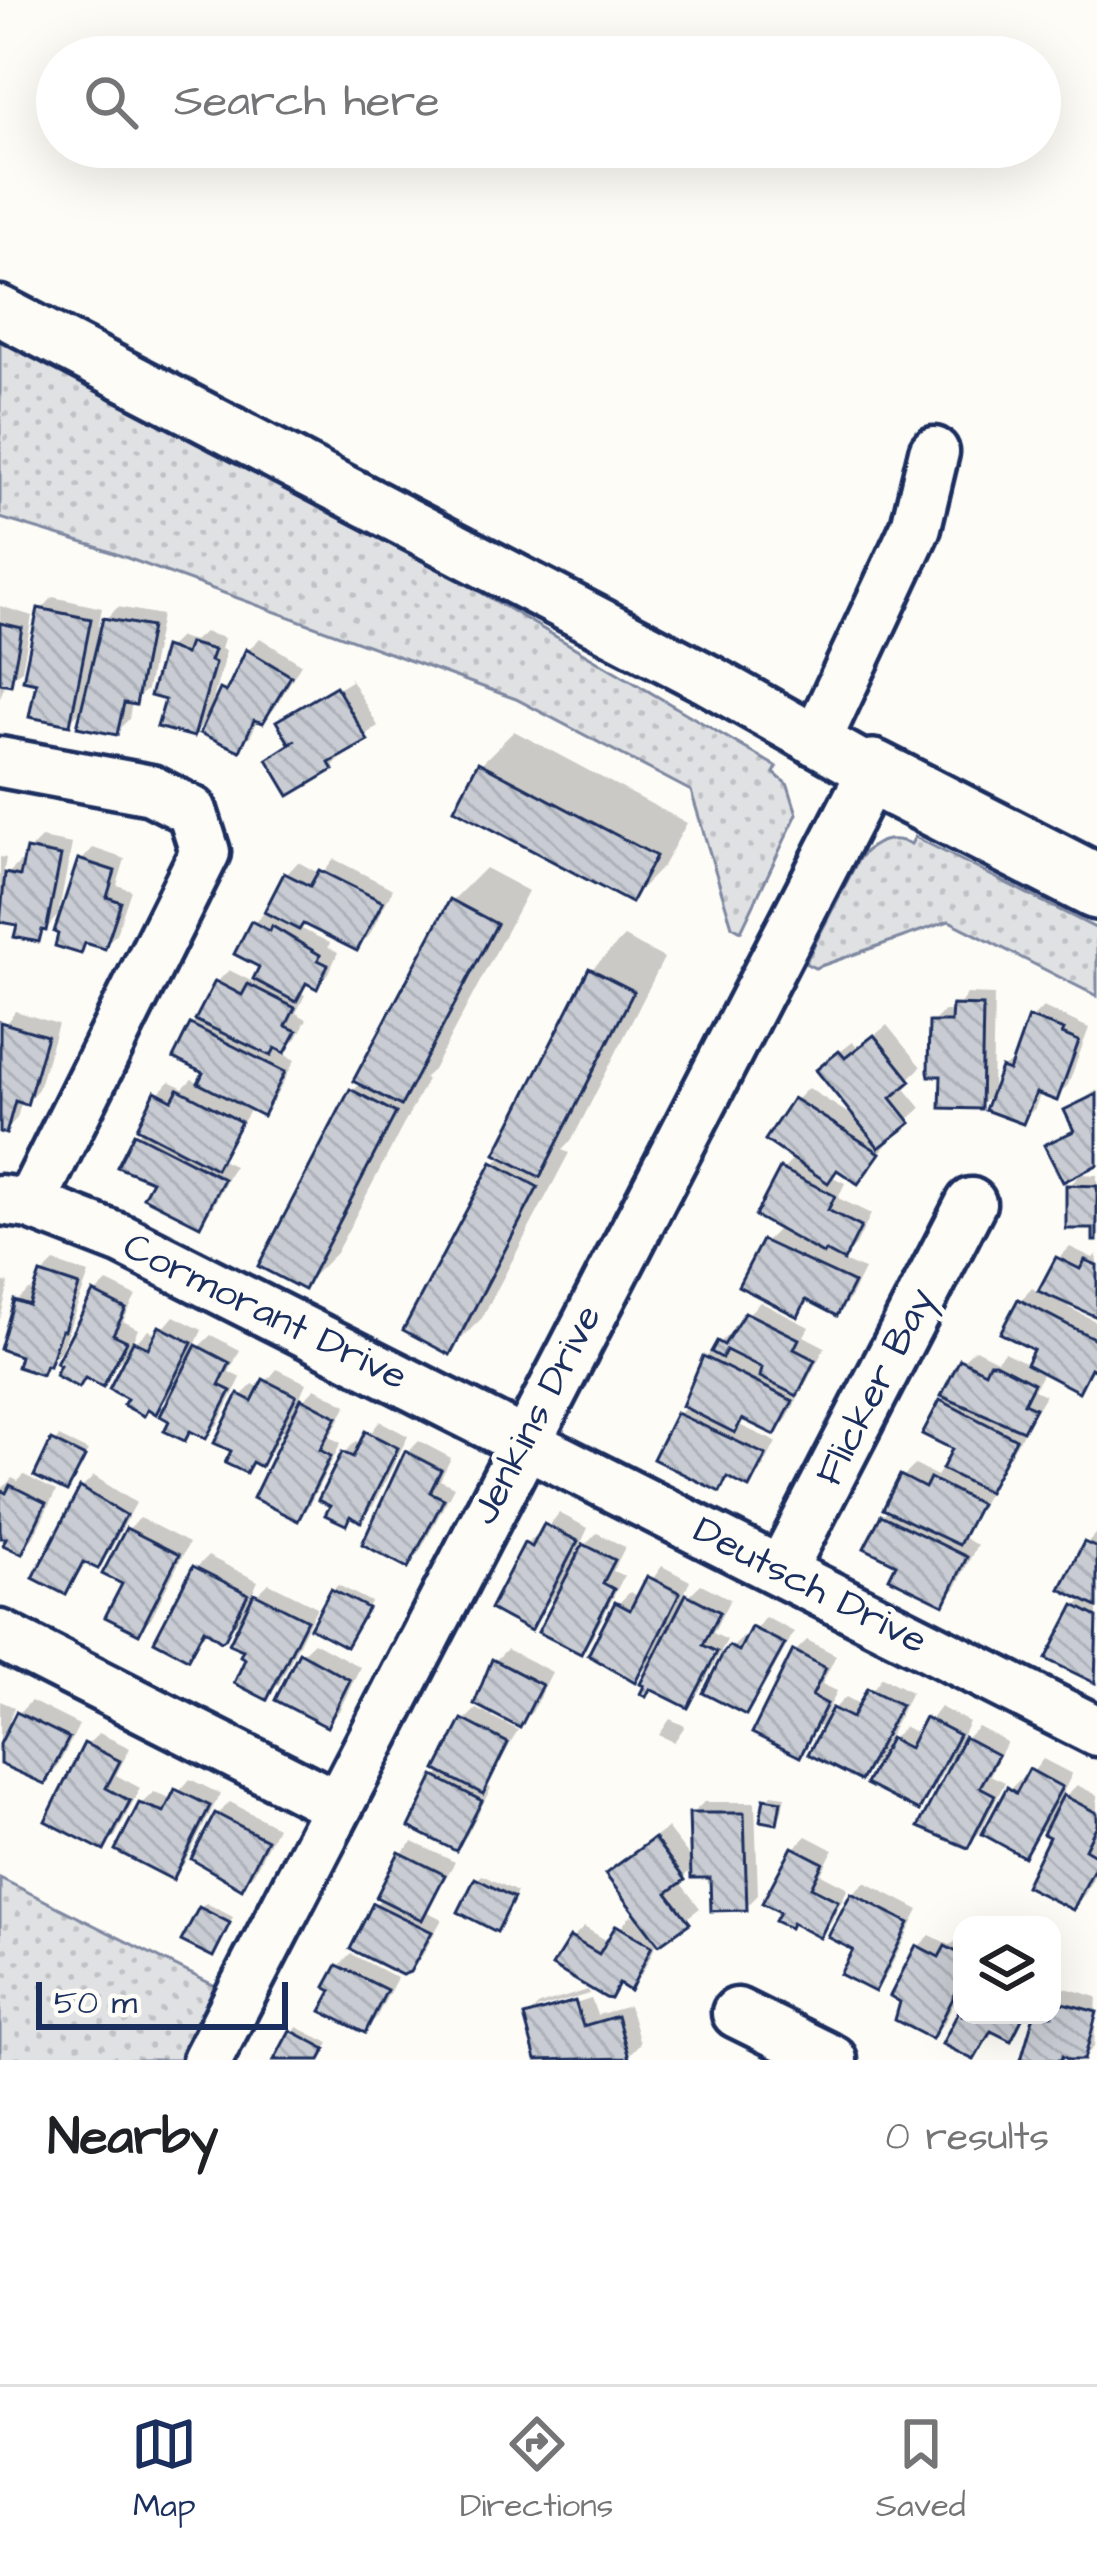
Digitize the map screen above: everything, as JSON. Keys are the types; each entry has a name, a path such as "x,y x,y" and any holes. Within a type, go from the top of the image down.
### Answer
{"main road":[{"path":"872,772 1097,886"}],"street":[{"path":"0,311 709,680 872,772"},
{"path":"816,741 916,527 934,452"},
{"path":"0,762 151,790 192,811 205,852 15,1202"},
{"name":"Jenkins Drive","path":"207,2060 872,772"},
{"name":"Cormorant Drive","path":"15,1202 123,1240 523,1442"},
{"name":"Flicker Bay","path":"781,1571 970,1203"},
{"name":"Deutsch Drive","path":"523,1442 1097,1732"},
{"path":"0,1635 336,1805"},
{"path":"737,2012 832,2060"}],"shaded area":[{"path":"0,336 336,507 777,767 774,773 788,785 797,814 741,931 732,926 691,791 516,699 94,546 0,518"},
{"path":"915,837 1097,929 1097,996 949,921 815,968 805,963 859,858 883,841 911,844"},
{"path":"0,1878 239,1998 207,2060 0,2060"}],"building":[{"path":"38,608 91,619 70,725 29,717 36,683 23,680"},
{"path":"103,618 151,627 136,705 124,703 117,735 77,727"},
{"path":"0,623 22,628 11,685 0,683"},
{"path":"189,643 214,650 210,661 215,663 194,737 157,727 165,700 150,696 164,647 185,654"},
{"path":"246,649 291,676 263,723 254,720 240,751 200,733"},
{"path":"336,686 368,741 329,763 333,770 289,796 267,759 296,740 289,743 276,721"},
{"path":"478,762 656,856 631,903 454,809"},
{"path":"26,849 61,856 46,931 42,930 39,942 14,937 17,925 0,922 5,873 20,876"},
{"path":"78,859 115,871 107,897 121,902 105,949 85,943 81,954 55,946 58,934 54,932"},
{"path":"319,870 383,902 357,951 303,924 299,930 264,912 284,873 310,886"},
{"path":"450,899 497,924 401,1106 353,1081"},
{"path":"251,921 270,931 272,926 320,955 318,960 328,965 317,989 306,983 296,1002 253,979 259,967 234,954"},
{"path":"589,968 634,991 540,1177 495,1154"},
{"path":"215,981 242,995 248,984 295,1008 286,1026 297,1031 285,1053 275,1048 271,1056 195,1020"},
{"path":"952,1005 983,1006 981,1109 940,1108 941,1076 929,1076 929,1022 951,1022"},
{"path":"1028,1017 1079,1041 1057,1101 1036,1093 1023,1124 985,1110 1001,1068 1009,1071"},
{"path":"0,1022 47,1036 27,1105 15,1101 6,1134 0,1132"},
{"path":"190,1024 285,1072 263,1116 198,1083 203,1073 173,1058"},
{"path":"874,1035 911,1081 891,1098 911,1123 879,1148 816,1070 839,1051 845,1058"},
{"path":"178,1089 241,1122 216,1169 137,1128 155,1091 172,1100"},
{"path":"350,1089 396,1113 304,1290 258,1266"},
{"path":"1097,1094 1097,1165 1063,1182 1044,1145 1074,1131 1064,1110"},
{"path":"793,1098 880,1153 858,1184 837,1170 828,1183 765,1140"},
{"path":"134,1133 224,1179 200,1226 143,1197 152,1181 117,1167"},
{"path":"492,1162 538,1187 450,1355 403,1330"},
{"path":"780,1168 835,1196 828,1210 861,1227 844,1261 755,1216"},
{"path":"1066,1185 1097,1186 1097,1241 1093,1241 1093,1229 1066,1229"},
{"path":"762,1240 854,1283 837,1316 806,1300 798,1317 738,1286"},
{"path":"1056,1257 1080,1269 1085,1260 1097,1265 1097,1317 1038,1291"},
{"path":"40,1273 79,1286 42,1375 17,1367 20,1356 0,1349 14,1300 29,1305"},
{"path":"93,1292 126,1309 113,1334 127,1341 103,1387 85,1378 79,1388 55,1375 60,1365 56,1363"},
{"path":"1018,1299 1097,1340 1097,1364 1079,1392 1026,1364 1033,1350 1000,1333"},
{"path":"745,1312 799,1339 794,1349 815,1360 797,1396 760,1377 762,1368 726,1350 722,1358 711,1352 717,1341 724,1345"},
{"path":"159,1326 192,1343 156,1414 148,1409 144,1416 123,1405 127,1399 109,1389 133,1341 148,1348"},
{"path":"196,1345 230,1363 219,1385 231,1391 206,1439 190,1431 185,1441 164,1431 169,1421 160,1416"},
{"path":"703,1356 793,1401 775,1435 742,1419 735,1433 682,1406"},
{"path":"960,1359 985,1372 989,1363 995,1363 1034,1383 1024,1403 1035,1408 1023,1431 941,1396"},
{"path":"263,1379 296,1396 261,1467 252,1462 246,1473 225,1463 231,1451 214,1443 238,1394 252,1401"},
{"path":"301,1398 337,1417 320,1450 331,1456 298,1521 253,1498"},
{"path":"940,1400 1016,1439 988,1492 942,1469 952,1449 922,1434"},
{"path":"676,1413 766,1455 749,1488 727,1477 720,1492 653,1459"},
{"path":"365,1431 398,1448 361,1522 350,1516 346,1525 325,1515 330,1506 318,1500 342,1452 353,1457"},
{"path":"51,1440 85,1457 67,1492 34,1476"},
{"path":"405,1451 441,1470 430,1492 444,1499 408,1568 362,1544"},
{"path":"900,1475 925,1488 930,1478 980,1504 959,1545 883,1509"},
{"path":"10,1485 46,1503 22,1554 3,1545 6,1538 0,1538 0,1490 6,1493"},
{"path":"80,1487 126,1515 98,1569 83,1562 66,1595 33,1578"},
{"path":"881,1515 967,1557 944,1605 889,1578 896,1564 864,1548"},
{"path":"544,1524 578,1541 531,1631 490,1609 524,1543 532,1547"},
{"path":"126,1528 179,1555 139,1634 105,1617 122,1584 102,1574"},
{"path":"1084,1542 1097,1548 1097,1607 1060,1589"},
{"path":"583,1544 615,1560 603,1583 614,1589 581,1654 538,1632"},
{"path":"193,1566 248,1594 225,1639 204,1629 188,1659 154,1641"},
{"path":"647,1576 680,1593 635,1683 588,1655 615,1602 630,1610"},
{"path":"331,1589 368,1608 346,1647 310,1628"},
{"path":"254,1593 307,1620 267,1700 234,1683 245,1659 240,1656 243,1650 229,1644"},
{"path":"686,1594 720,1612 703,1645 717,1652 688,1708 650,1689 646,1697 640,1694 644,1686 640,1684"},
{"path":"1074,1605 1097,1617 1095,1683 1046,1659"},
{"path":"751,1627 785,1644 746,1715 703,1693 723,1653 729,1646 739,1651"},
{"path":"793,1650 826,1668 812,1696 827,1704 800,1757 752,1733"},
{"path":"299,1652 350,1680 327,1727 275,1700"},
{"path":"492,1659 542,1685 520,1728 474,1704"},
{"path":"867,1688 901,1705 861,1781 808,1754 832,1708 852,1718"},
{"path":"16,1712 69,1738 45,1784 0,1764 0,1744"},
{"path":"925,1717 959,1735 919,1811 866,1784 890,1738 909,1748"},
{"path":"462,1719 508,1743 483,1794 436,1770"},
{"path":"964,1737 998,1755 980,1787 995,1795 968,1848 918,1827"},
{"path":"84,1743 120,1761 106,1788 130,1801 104,1851 45,1821"},
{"path":"1029,1769 1062,1787 1024,1857 982,1834 1007,1787 1016,1793"},
{"path":"434,1776 482,1801 456,1851 409,1827"},
{"path":"175,1789 210,1806 173,1880 115,1850 139,1803 164,1812"},
{"path":"1063,1795 1097,1813 1097,1825 1085,1849 1097,1856 1097,1863 1073,1910 1025,1886"},
{"path":"764,1798 781,1801 777,1824 760,1821"},
{"path":"215,1813 267,1840 242,1889 191,1859"},
{"path":"689,1813 744,1813 747,1910 711,1911 710,1878 691,1878"},
{"path":"654,1838 685,1880 667,1893 690,1923 659,1945 605,1874"},
{"path":"792,1847 823,1863 811,1887 838,1901 820,1938 792,1923 790,1928 775,1921 780,1912 762,1903"},
{"path":"399,1852 445,1875 422,1920 376,1897"},
{"path":"475,1878 514,1898 497,1932 458,1912"},
{"path":"851,1893 909,1923 875,1992 840,1974 853,1950 828,1937"},
{"path":"373,1903 432,1932 410,1972 402,1975 350,1949"},
{"path":"199,1907 230,1923 213,1957 181,1941"},
{"path":"616,1925 652,1946 630,1991 619,1984 611,1999 606,1998 552,1966 570,1937 599,1954"},
{"path":"916,1945 939,1957 945,1946 953,1950 953,1998 932,2039 895,2020 900,2002 890,1996"},
{"path":"337,1965 387,1990 365,2033 321,2011 332,1991 325,1987"},
{"path":"575,2001 583,2026 617,2016 629,2058 536,2060 524,2016"},
{"path":"1061,2002 1097,2012 1084,2060 1062,2056 1061,2060 1021,2060 1031,2024 1061,2024"},
{"path":"953,2023 1020,2024 1011,2041 991,2031 974,2060 942,2044"},
{"path":"290,2030 326,2049 320,2060 274,2060"}]}
